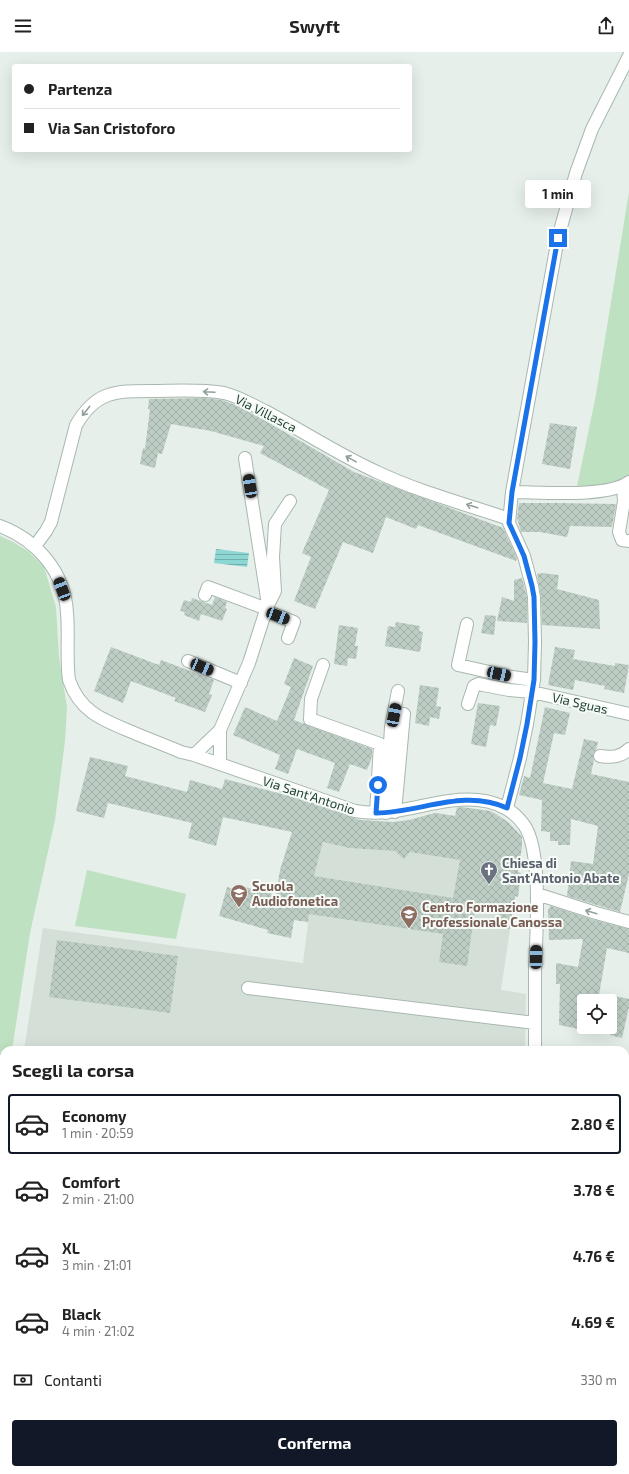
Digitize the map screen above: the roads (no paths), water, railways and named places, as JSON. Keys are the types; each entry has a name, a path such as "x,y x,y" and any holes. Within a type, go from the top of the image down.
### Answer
{"street":[{"path":"507,808 520,758 532,692 534,680 535,642 533,591 524,556 510,527 509,519 512,492 558,238 576,173 592,130 629,56"},
{"name":"Via Villasca","path":"35,546 46,531 50,522 76,425 80,418 91,405 98,400 113,393 128,391 210,391 232,395 276,417 372,470 396,481 509,519"},
{"path":"245,458 270,586"},
{"path":"512,492 597,492 626,484 619,532 622,540 629,541"},
{"path":"194,755 220,730 249,663 267,608 275,524 290,501"},
{"name":"Via Sant'Antonio","path":"0,526 20,534 35,546 48,560 54,570 62,589 67,612 69,676 73,690 78,699 91,712 101,719 181,752 194,755 355,811 386,813 459,800 476,800 488,801 507,808 525,825 534,857 537,894 530,1007 535,1023 535,1046"},
{"path":"205,595 208,587 267,608 294,622 288,638"},
{"path":"467,624 458,665 534,680"},
{"path":"188,661 241,683"},
{"path":"324,665 311,699 310,719 380,744 386,813"},
{"name":"Via Sguas","path":"468,704 474,686 478,684 509,690 532,692 629,714"},
{"path":"386,813 391,727 398,691"},
{"path":"386,813 404,714"},
{"path":"220,730 220,764"},
{"path":"600,756 615,757 625,753 629,749"},
{"path":"537,894 629,922"},
{"path":"248,988 535,1023"}],"water":[{"path":"216,549 249,553 247,567 214,563"}],"place":[{"name":"Chiesa di Sant'Antonio Abate","path":"489,885"},
{"name":"Scuola Audiofonetica","path":"239,908"},
{"name":"Centro Formazione Professionale Canossa","path":"409,929"}]}
